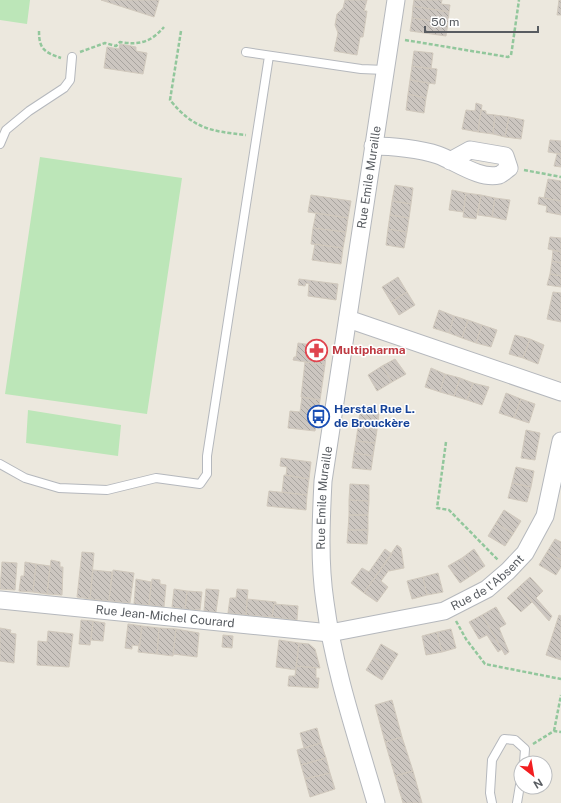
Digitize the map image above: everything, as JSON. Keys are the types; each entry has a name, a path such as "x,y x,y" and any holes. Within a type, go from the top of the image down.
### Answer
{"street":[{"name":"Rue Emile Muraille","path":"376,803 338,668 330,633 324,601 320,533 323,481 396,0"},
{"path":"373,146 387,146 437,155 481,174 498,175 509,168 505,156 470,150 450,160"},
{"path":"348,319 561,392"},
{"name":"Rue de l'Absent","path":"330,633 444,611 487,589 508,571 525,553 545,516 561,441"},
{"name":"Rue Jean-Michel Courard","path":"0,600 330,633"}],"lane":[{"path":"246,52 361,69 385,70"},
{"path":"0,464 25,478 59,488 106,490 156,478 200,484 207,474 207,456 269,56"},
{"path":"0,144 6,130 29,111 64,88 70,80 72,57"},
{"path":"492,803 490,793 492,760 504,739 515,740 525,749 525,755"}],"path":[{"path":"390,38 508,56 511,55 519,0"},
{"path":"39,31 39,43 43,50 60,58 72,57 92,47 105,43 116,46 120,42 137,44 157,36 164,27"},
{"path":"181,31 170,100 181,113 203,128 219,132 256,136"},
{"path":"509,166 561,177"},
{"path":"446,442 437,508 449,510 508,571"},
{"path":"449,608 466,639 485,664 561,679"},
{"path":"554,731 561,695"},
{"path":"525,749 554,731 561,732"}],"green space":[{"path":"0,0 30,0 27,24 0,20"},
{"path":"40,157 182,178 147,414 5,394"},
{"path":"28,410 121,425 118,456 26,443"}],"building":[{"path":"101,0 159,0 154,17"},
{"path":"345,0 367,0 364,11 367,11 363,37 360,37 357,55 334,51 338,33 335,25 337,14 343,8"},
{"path":"414,0 442,0 441,4 450,5 449,12 413,6"},
{"path":"559,0 561,0 561,15 557,15"},
{"path":"413,6 449,12 448,23 412,18"},
{"path":"412,18 448,23 446,36 410,31"},
{"path":"120,44 136,47 136,51 147,53 143,74 104,68 107,47 119,49"},
{"path":"414,51 433,53 431,69 412,66"},
{"path":"412,66 437,69 435,84 410,80"},
{"path":"410,80 429,83 426,98 408,94"},
{"path":"408,94 426,98 424,113 406,110"},
{"path":"476,103 482,105 478,132 462,129 466,110 475,111"},
{"path":"481,110 486,111 486,114 495,115 493,134 478,132"},
{"path":"495,115 509,117 505,137 493,134"},
{"path":"509,117 524,120 521,139 505,137"},
{"path":"550,140 561,141 561,154 548,152"},
{"path":"557,154 561,154 561,167 554,166"},
{"path":"548,179 561,181 561,201 544,198"},
{"path":"395,185 413,188 411,204 392,201"},
{"path":"452,190 466,193 463,212 449,210"},
{"path":"466,193 481,195 476,219 463,217"},
{"path":"311,195 351,201 348,218 308,212"},
{"path":"481,195 495,198 492,217 478,215"},
{"path":"539,197 561,201 561,215 546,212 547,206 538,204"},
{"path":"495,198 510,200 506,220 492,217"},
{"path":"392,201 411,204 409,218 390,215"},
{"path":"316,213 348,218 346,232 313,228"},
{"path":"390,215 409,218 407,232 388,229"},
{"path":"313,228 346,232 343,248 311,244"},
{"path":"388,229 407,232 404,248 386,245"},
{"path":"550,237 561,238 561,252 548,249"},
{"path":"315,244 343,248 341,264 312,260"},
{"path":"553,250 561,252 561,263 552,261"},
{"path":"552,261 561,263 561,276 550,274"},
{"path":"550,274 561,276 561,287 547,285"},
{"path":"398,277 407,292 391,302 382,287"},
{"path":"299,279 338,284 336,300 308,296 309,284 306,283 305,286 298,285"},
{"path":"407,292 415,305 399,315 391,302"},
{"path":"553,292 561,293 561,322 547,319"},
{"path":"439,310 454,316 449,333 433,328"},
{"path":"454,316 468,320 462,338 449,333"},
{"path":"468,320 482,325 476,343 462,338"},
{"path":"482,325 497,330 491,347 476,343"},
{"path":"515,335 530,339 523,358 509,354"},
{"path":"530,339 544,345 538,364 523,358"},
{"path":"298,343 327,347 325,365 293,360 294,357 296,357"},
{"path":"395,359 406,374 392,382 382,366"},
{"path":"305,362 325,365 320,400 301,397"},
{"path":"382,366 392,382 377,391 368,375"},
{"path":"431,368 445,374 440,392 425,387"},
{"path":"445,374 460,378 454,396 440,392"},
{"path":"460,378 473,383 467,400 454,396"},
{"path":"473,383 489,387 482,405 467,400"},
{"path":"506,393 521,399 514,418 499,413"},
{"path":"302,397 320,400 315,431 288,428 290,411 300,412"},
{"path":"521,399 535,404 529,423 514,418"},
{"path":"360,411 379,413 377,430 358,427"},
{"path":"358,427 377,430 375,443 356,441"},
{"path":"526,430 540,433 535,460 521,458"},
{"path":"356,441 375,443 373,456 354,453"},
{"path":"354,453 373,456 371,470 352,468"},
{"path":"281,458 311,462 309,479 286,475 287,467 280,466"},
{"path":"516,467 534,471 531,487 512,483"},
{"path":"284,475 309,479 307,495 282,492"},
{"path":"512,483 531,487 527,502 508,498"},
{"path":"350,484 369,485 369,501 349,500"},
{"path":"269,491 307,495 306,510 267,506"},
{"path":"349,500 369,501 368,515 349,515"},
{"path":"504,510 521,521 513,534 496,523"},
{"path":"349,515 368,515 368,530 348,530"},
{"path":"496,523 513,534 505,546 488,536"},
{"path":"348,530 368,530 367,544 347,543"},
{"path":"555,539 561,542 561,560 547,552"},
{"path":"397,545 401,548 404,568 389,570 381,581 388,587 377,602 364,593"},
{"path":"385,549 392,554 364,593 351,583 362,568 369,572"},
{"path":"474,549 485,566 472,575 462,558"},
{"path":"82,552 94,553 90,599 77,597"},
{"path":"547,552 561,560 561,567 556,575 539,565"},
{"path":"462,558 472,575 460,583 448,566"},
{"path":"51,560 60,562 60,567 63,567 62,595 47,594"},
{"path":"2,562 17,563 15,590 0,589"},
{"path":"25,562 36,564 33,592 19,591 21,576 24,576"},
{"path":"36,564 50,566 47,594 33,592"},
{"path":"93,570 112,572 109,601 90,599"},
{"path":"113,570 134,573 130,603 109,601"},
{"path":"438,573 443,592 427,595 423,577"},
{"path":"423,577 427,595 412,599 407,581"},
{"path":"530,577 543,591 536,598 552,616 549,621 519,587"},
{"path":"136,579 151,582 149,605 134,604"},
{"path":"152,579 160,580 160,584 166,585 164,607 149,605"},
{"path":"519,587 532,602 521,612 507,598"},
{"path":"174,589 187,591 185,609 172,607"},
{"path":"206,589 219,590 216,612 204,611"},
{"path":"237,589 248,590 246,615 228,613 230,598 236,598"},
{"path":"187,591 202,592 200,610 185,609"},
{"path":"247,599 276,602 276,604 274,604 272,617 246,615"},
{"path":"274,604 298,606 297,620 272,617"},
{"path":"496,607 506,624 499,628 509,652 505,655 482,615"},
{"path":"482,615 502,649 498,652 487,635 479,639 469,622"},
{"path":"559,615 561,616 561,660 546,655"},
{"path":"81,620 93,621 90,645 79,644"},
{"path":"93,621 105,623 103,641 91,640"},
{"path":"128,624 142,626 140,646 132,645 132,649 125,648"},
{"path":"142,626 159,628 157,654 138,652"},
{"path":"0,628 11,630 10,633 16,634 14,663 0,661"},
{"path":"159,628 176,629 173,656 157,654"},
{"path":"176,629 199,633 197,657 173,654"},
{"path":"451,629 456,648 442,652 437,632"},
{"path":"48,631 73,634 69,667 37,665 38,641 47,642"},
{"path":"437,632 442,652 426,655 422,636"},
{"path":"223,635 233,636 232,648 222,647"},
{"path":"279,640 299,643 296,670 276,667"},
{"path":"299,643 309,644 315,649 320,668 296,666"},
{"path":"381,644 398,654 390,667 374,657"},
{"path":"374,657 390,667 382,680 366,670"},
{"path":"296,666 316,668 316,678 319,678 318,688 288,686 289,676 295,676"},
{"path":"392,700 402,737 385,742 375,705"},
{"path":"317,728 321,743 304,748 300,733"},
{"path":"402,737 413,771 395,776 385,742"},
{"path":"321,743 326,758 301,765 297,750"},
{"path":"326,758 330,773 305,779 301,765"},
{"path":"413,771 422,803 403,803 395,776"},
{"path":"330,773 335,789 310,797 305,779"}],"place":[{"name":"Multipharma","path":"317,350"},
{"name":"Herstal Rue L. de Brouckère","path":"319,416"}]}
